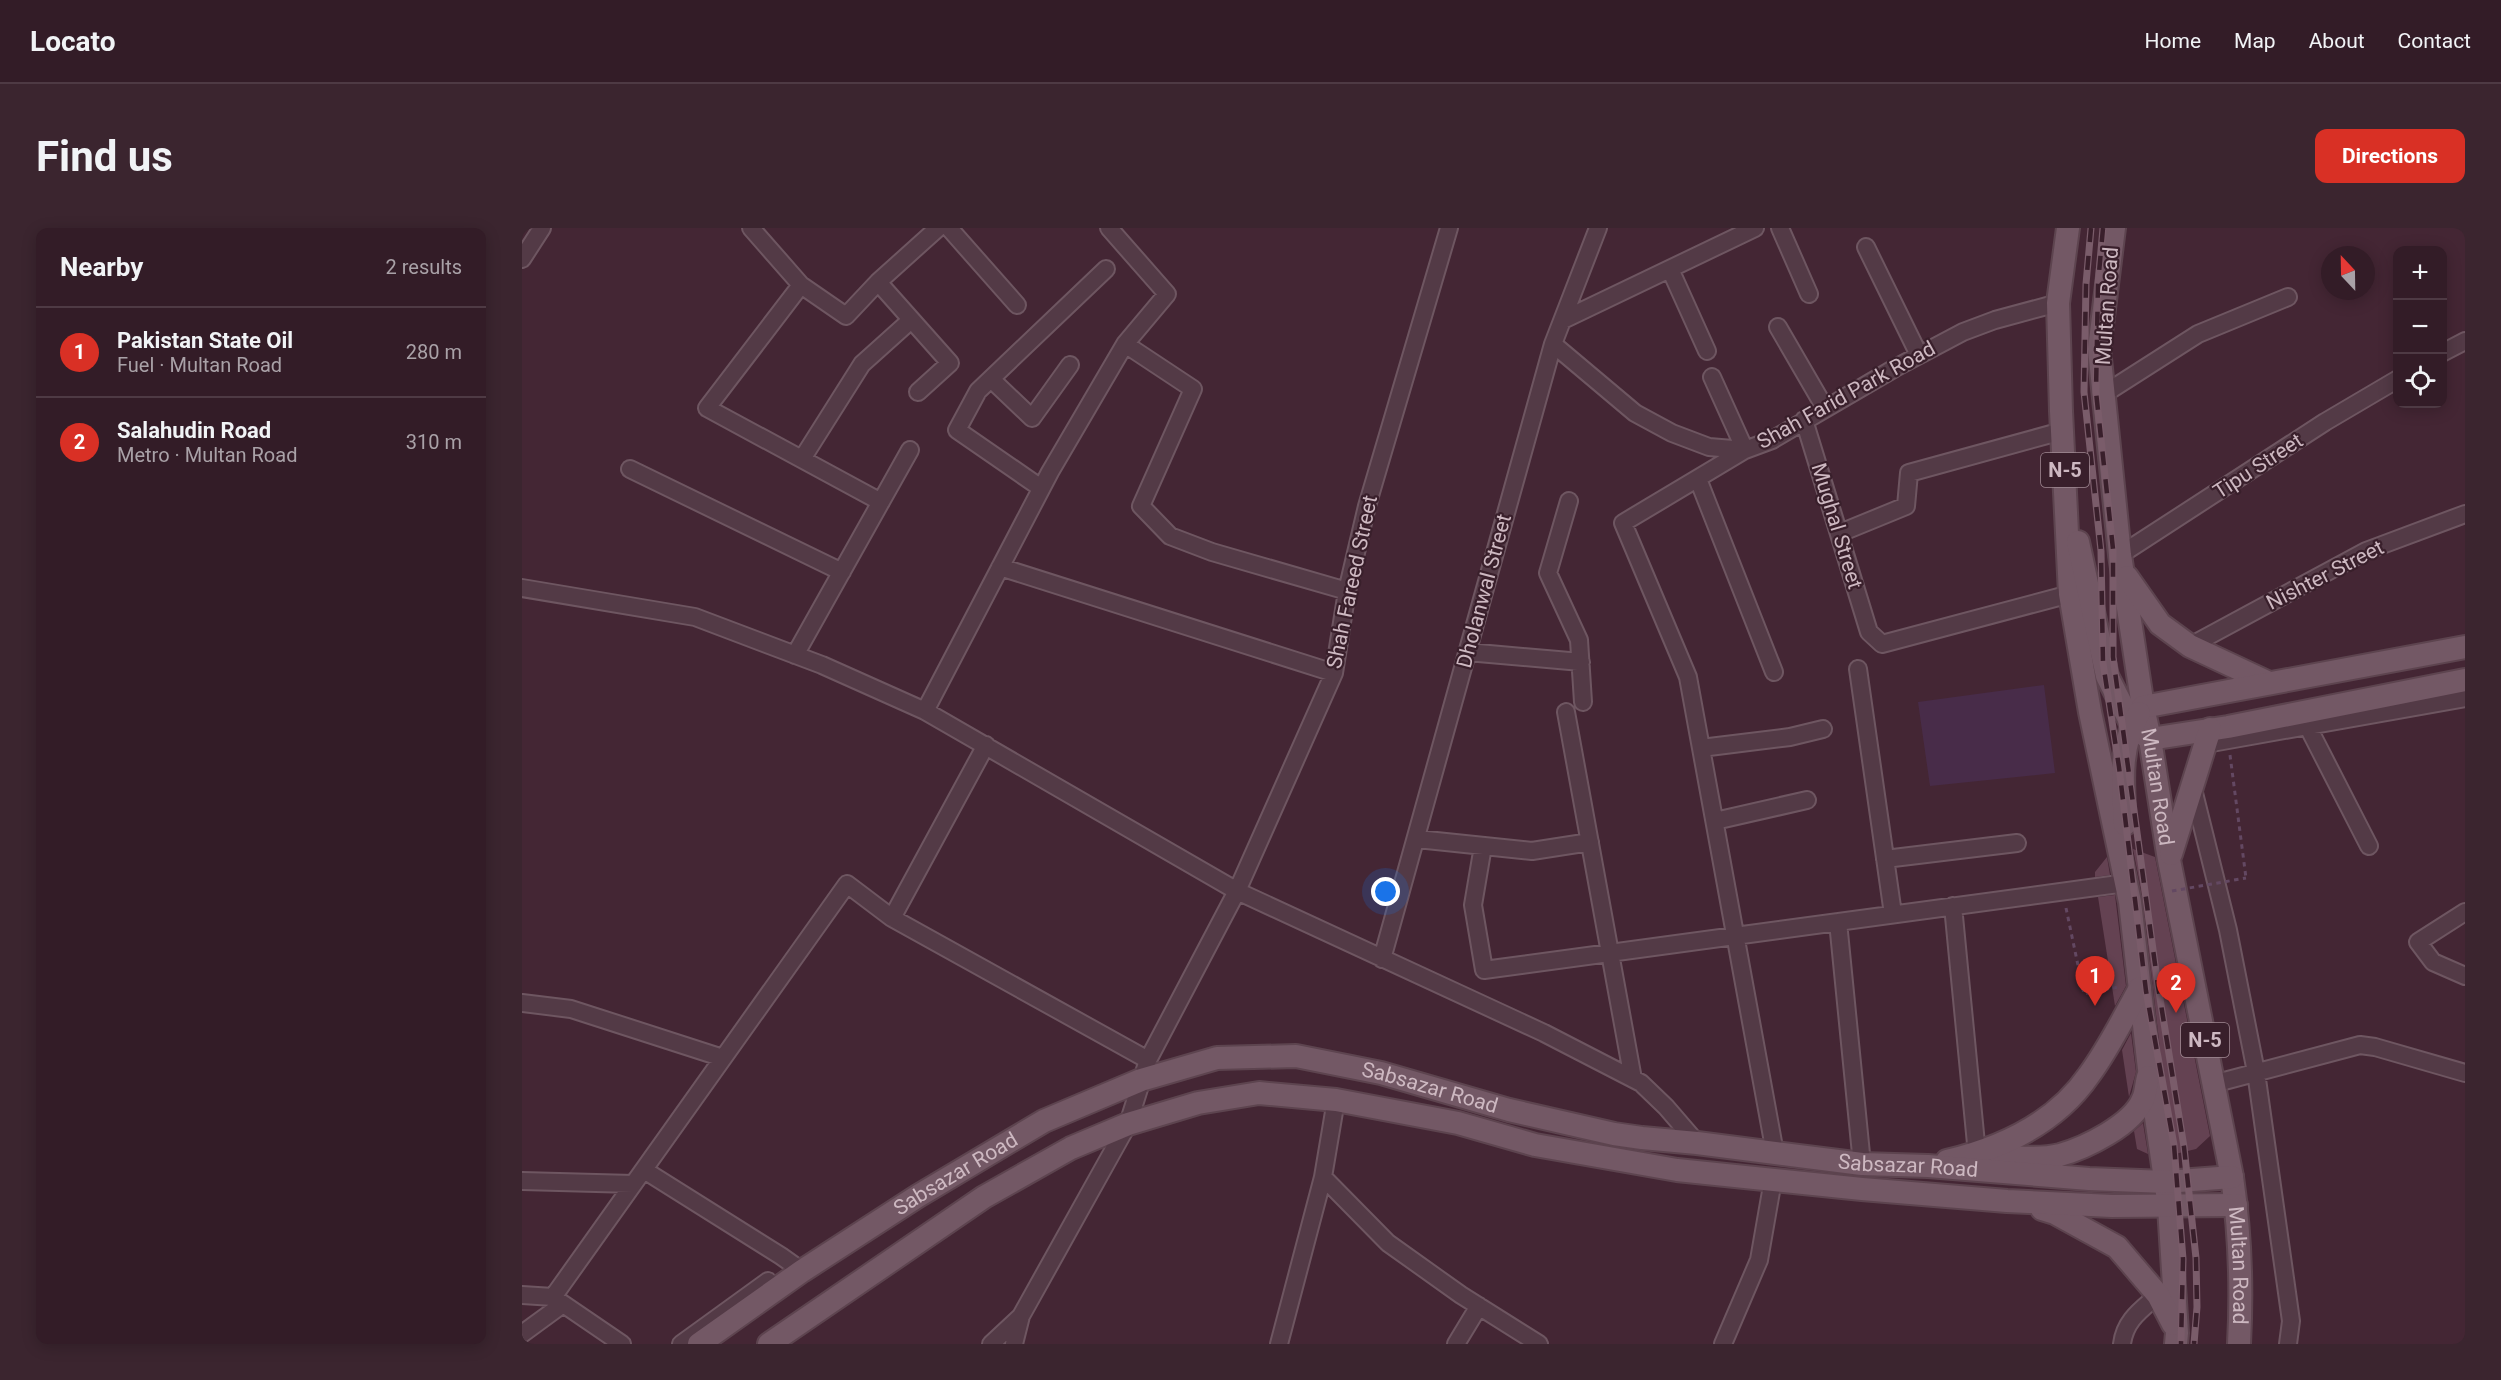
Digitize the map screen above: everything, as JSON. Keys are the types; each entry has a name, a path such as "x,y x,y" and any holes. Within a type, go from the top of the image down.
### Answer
{"main road":[{"name":"Multan Road","path":"2068,228 2058,303 2070,594 2091,712 2128,892 2149,1069 2169,1207 2176,1339"},
{"name":"Multan Road","path":"2114,228 2099,349 2137,716 2150,739 2169,860 2232,1177 2239,1258 2239,1344"},
{"path":"2066,489 2107,676 2137,716"},
{"path":"2122,563 2160,624 2190,646 2269,683"},
{"path":"2137,716 2269,683 2465,647"},
{"path":"2150,739 2214,737 2465,680"},
{"path":"2128,892 2122,759 2137,716"},
{"path":"2169,860 2192,783 2214,737"},
{"path":"1928,1166 1977,1154 2004,1143 2037,1125 2063,1105 2089,1077 2140,985"},
{"name":"Sabsazar Road","path":"699,1344 797,1267 1044,1121 1145,1070 1217,1058 1296,1056 1381,1073 1509,1110 1614,1134 1862,1164 1928,1166 2089,1179 2166,1182 2232,1177"},
{"path":"1977,1154 2039,1157 2059,1155 2088,1144 2118,1129 2143,1101 2149,1069"},
{"name":"Sabsazar Road","path":"769,1344 984,1197 1071,1148 1128,1124 1198,1103 1259,1093 1336,1100 1458,1123 1535,1145 1645,1165 1773,1180 2007,1201 2169,1207 2236,1204"},
{"path":"1642,1138 1645,1165"},
{"path":"2007,1201 2055,1213 2117,1247 2158,1295 2176,1339"}],"street":[{"path":"522,259 542,228"},
{"path":"751,228 801,285 846,316 878,282 938,228"},
{"path":"950,228 1017,305"},
{"name":"Shah Fareed Street","path":"1021,1316 1128,1124 1145,1070 1237,891 1334,673 1347,591 1367,506 1449,228"},
{"name":"Dholanwal Street","path":"1382,959 1553,344 1598,228"},
{"path":"1563,320 1755,228"},
{"path":"1780,228 1809,294"},
{"path":"925,711 1041,488 1125,344 1167,294 1112,229"},
{"path":"1866,247 1919,355"},
{"path":"1041,488 957,430 978,391 1106,269"},
{"path":"1670,269 1707,351"},
{"path":"878,282 950,363 918,392"},
{"path":"801,285 707,408 881,502"},
{"path":"2104,394 2198,334 2288,297"},
{"name":"Shah Farid Park Road","path":"1553,344 1635,412 1663,428 1709,447 1745,450 1772,440 1963,332 2058,303"},
{"path":"802,459 862,364 912,320"},
{"path":"1778,327 1826,408"},
{"path":"2447,350 2465,341"},
{"path":"1125,344 1193,389 1142,506 1170,536 1212,552 1347,591"},
{"path":"991,379 1032,418 1070,365"},
{"path":"1712,377 1745,450 1623,523 1688,677 1775,1153"},
{"name":"Tipu Street","path":"2122,563 2325,422 2393,381"},
{"name":"Mughal Street","path":"1804,420 1869,632 1882,644 2070,594"},
{"path":"1840,533 1906,506 1909,473 2062,431"},
{"path":"795,655 910,450"},
{"path":"630,469 842,572"},
{"path":"1698,479 1774,672"},
{"path":"1569,501 1548,573 1579,640 1583,702"},
{"name":"Nishter Street","path":"2190,646 2366,551 2465,514"},
{"path":"1000,567 1334,673"},
{"path":"522,588 695,617 795,655 925,711 1237,891 1544,1033 1633,1079 1666,1107 1697,1143"},
{"path":"1467,652 1581,662"},
{"path":"1858,669 1893,914"},
{"path":"2214,737 2307,726 2465,698"},
{"path":"1566,712 1633,1079"},
{"path":"2307,726 2369,846"},
{"path":"1701,748 1790,737 1823,729"},
{"path":"891,918 986,745"},
{"path":"2192,783 2228,930 2256,1072 2291,1322 2288,1344"},
{"path":"1714,820 1807,800"},
{"path":"1417,839 1532,851 1590,842"},
{"path":"1885,859 2017,843"},
{"path":"1483,846 1473,905 1484,970 1953,906 2128,892"},
{"path":"522,1334 558,1300 633,1184 847,884 891,918 1145,1070"},
{"path":"1953,906 1977,1154"},
{"path":"2465,912 2418,942 2433,963 2465,976"},
{"path":"1838,922 1862,1164"},
{"path":"522,1003 571,1009 723,1058"},
{"path":"2213,1084 2360,1045 2375,1047 2465,1073"},
{"path":"1279,1344 1323,1177 1336,1100"},
{"path":"644,1170 797,1267 681,1344"},
{"path":"1323,1177 1388,1243 1539,1344"},
{"path":"1722,1344 1759,1260 1773,1180"},
{"path":"522,1181 633,1184"},
{"path":"522,1295 558,1300 622,1344"},
{"path":"2122,1344 2123,1333 2129,1320 2158,1295"},
{"path":"1456,1344 1479,1306"},
{"path":"991,1344 1021,1316"},
{"path":"1014,1344 1021,1316"}],"path":[{"path":"2172,891 2246,878 2237,809 2214,737"},
{"path":"2066,906 2084,994 2140,985"}],"shaded area":[{"path":"2044,685 2055,773 1930,786 1918,702"}],"building":[{"path":"2133,849 2155,857 2210,1136 2196,1149 2175,1154 2162,1067 2143,900"},
{"path":"2107,857 2110,875 2095,877 2095,872"},
{"path":"2115,895 2126,986 2115,1006 2098,897"},
{"path":"2131,1033 2136,1072 2129,1097 2122,1050"},
{"path":"2143,1123 2148,1154 2137,1149 2134,1131"}],"railway":[{"path":"2091,228 2086,284 2084,392 2101,551 2103,663 2119,767 2146,991 2174,1145 2183,1259 2181,1344"},
{"path":"2103,228 2098,284 2096,392 2113,549 2113,657 2158,986 2184,1147 2196,1258 2197,1307 2194,1344"}],"place":[{"name":"Pakistan State Oil","path":"2095,1006"},
{"name":"Salahudin Road","path":"2176,1013"}]}
